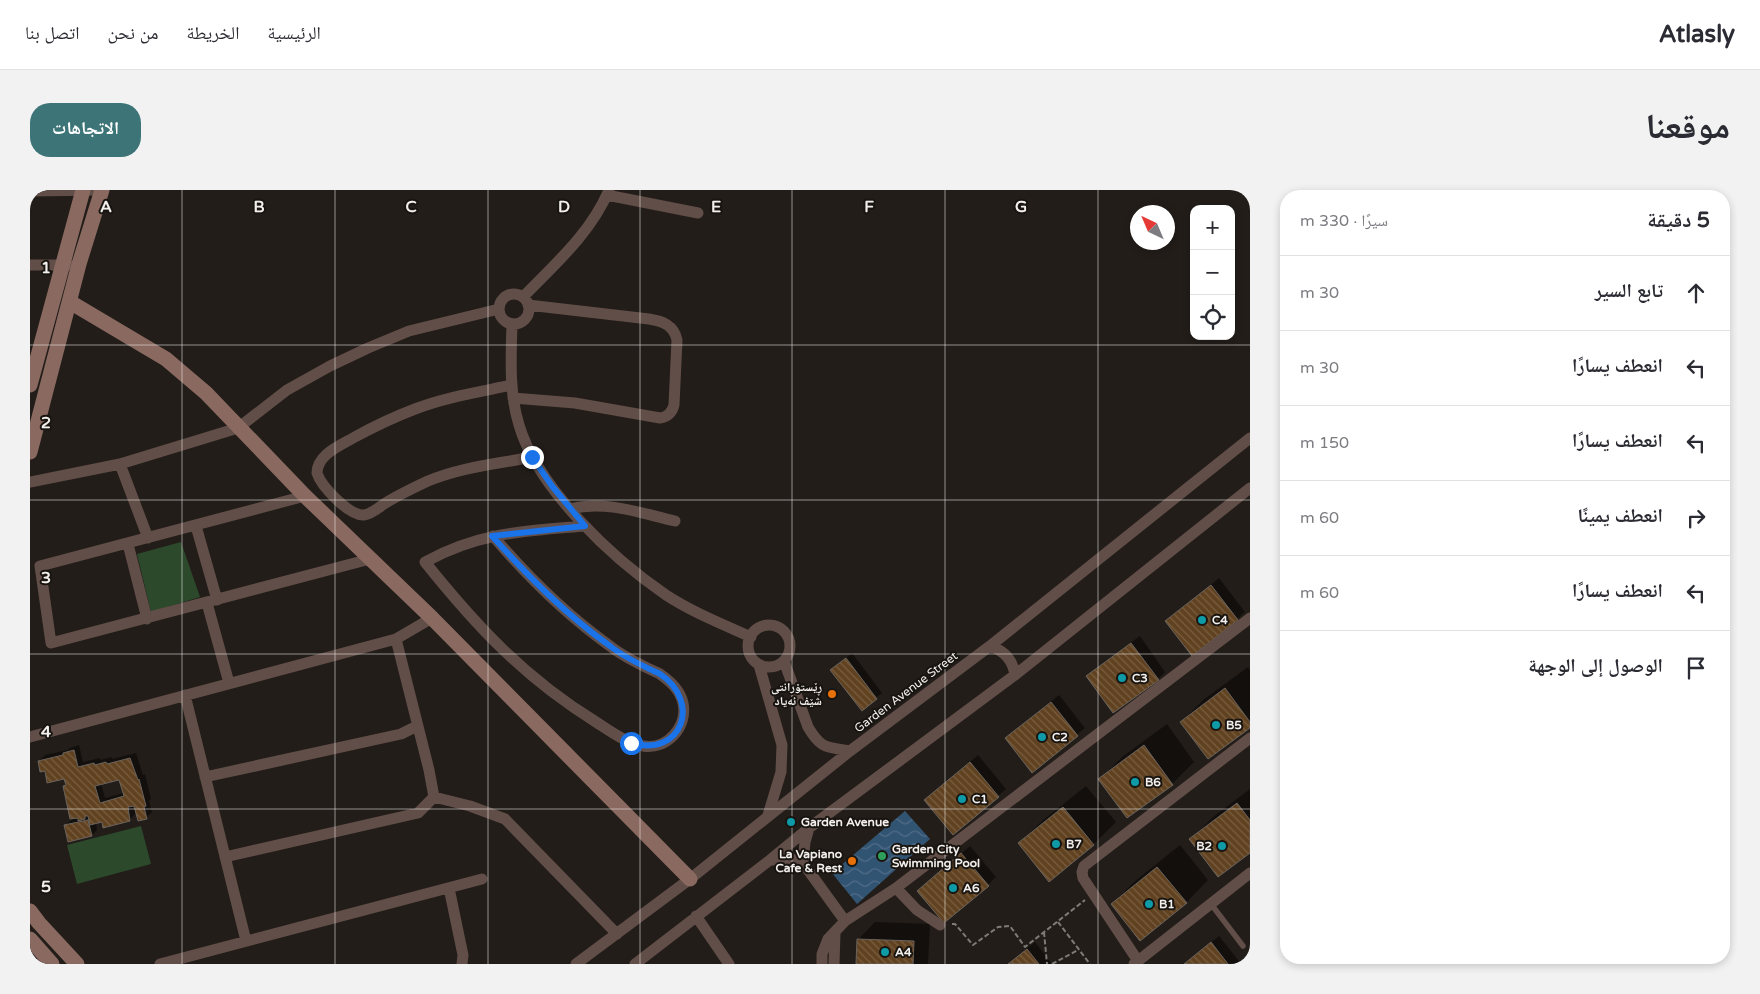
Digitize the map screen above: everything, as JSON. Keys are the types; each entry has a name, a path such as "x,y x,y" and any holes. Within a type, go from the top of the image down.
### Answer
{"street":[{"path":"30,385 82,190"},
{"path":"30,191 102,190 79,264 30,452"},
{"path":"526,301 580,237 608,192 698,214"},
{"path":"30,265 79,264"},
{"path":"513,398 575,403 660,418 668,416 673,410 674,405 677,340 674,330 665,323 526,301 517,294 507,295 500,302 500,316 512,324 522,321 529,309 526,301"},
{"path":"70,302 166,360 206,393 305,496 432,618 690,879"},
{"path":"30,482 120,464 238,428 287,390 360,352 410,331 499,309"},
{"path":"512,324 512,385 519,426 532,457 552,486 585,526 614,554 667,595 697,612 751,637"},
{"path":"30,344 37,359"},
{"path":"512,385 448,399 395,417 332,450 320,461 317,474 322,484 344,505 355,513 366,515 405,492 439,477 476,467 532,457"},
{"name":"Garden Avenue Street","path":"576,964 690,879 850,751 990,646 1250,438"},
{"path":"120,464 148,538"},
{"path":"635,964 809,828 1015,675 1250,488"},
{"path":"305,496 40,566 51,643 370,559"},
{"path":"570,509 601,505 675,521"},
{"path":"196,526 229,683"},
{"path":"492,536 540,588 572,617 610,646 660,674 672,684 680,695 684,710 681,725 672,737 654,746 647,747 631,743 602,727 551,693 485,633 426,562 452,548 492,536 585,526"},
{"path":"128,544 146,619"},
{"path":"30,737 396,639 432,618"},
{"path":"822,964 822,954 828,938 845,921 896,888 1250,618"},
{"path":"768,626 782,630 787,635 790,648 784,661 772,667 760,665 750,656 748,649 751,637 761,627 768,626"},
{"path":"396,639 434,797"},
{"path":"990,646 1000,650 1009,658 1015,675"},
{"path":"784,661 808,727 814,737 821,745 850,751"},
{"path":"760,665 782,745 781,772 768,816"},
{"path":"185,695 246,941"},
{"path":"205,777 401,734 417,726"},
{"path":"1250,738 1089,861 1084,866 1082,872 1083,878 1136,962 1250,873"},
{"path":"225,857 418,813 434,797"},
{"path":"434,797 470,806 505,819 617,934"},
{"path":"804,864 805,842 809,828"},
{"path":"770,860 788,858 804,864 845,921"},
{"path":"160,964 482,879"},
{"path":"449,888 463,954 462,964"},
{"path":"896,888 917,910 940,925"},
{"path":"30,911 77,964"},
{"path":"696,916 729,964"},
{"path":"834,964 835,933"},
{"path":"30,939 52,964"}],"lane":[{"path":"1211,904 1244,946"}],"path":[{"path":"940,925 955,924 973,945 998,927 1010,926 1025,946 1093,894"},
{"path":"1058,921 1090,964"},
{"path":"1044,932 1047,964"},
{"path":"1052,964 1080,950"}],"green space":[{"path":"181,542 200,597 151,612 137,554"},
{"path":"141,826 151,864 77,884 67,845"}],"water":[{"name":"Garden City Swimming Pool","path":"905,811 930,839 857,904 832,873"}],"building":[{"name":"C4","path":"1211,585 1238,620 1192,656 1165,621"},
{"name":"C3","path":"1131,643 1159,680 1113,713 1086,676"},
{"path":"846,658 877,699 862,711 830,670"},
{"name":"B5","path":"1225,688 1250,722 1250,728 1208,759 1180,722"},
{"name":"C2","path":"1051,702 1078,736 1032,773 1005,738"},
{"name":"B6","path":"1144,745 1173,785 1127,818 1098,779"},
{"path":"74,750 78,767 94,763 95,765 106,762 107,764 130,758 139,779 146,806 144,807 147,819 138,821 134,806 128,807 130,821 103,828 102,822 90,825 88,816 78,821 78,818 70,819 63,786 66,785 64,779 47,783 45,771 40,772 38,761 63,755 63,753","holes":["119,780 124,796 100,803 95,786"]},
{"name":"C1","path":"970,762 999,797 953,835 924,800"},
{"name":"B2","path":"1237,803 1250,820 1250,853 1218,877 1189,839"},
{"name":"B7","path":"1063,807 1094,845 1049,882 1018,843"},
{"path":"88,820 92,836 68,842 64,825"},
{"name":"A6","path":"961,853 989,886 944,923 917,891"},
{"name":"B1","path":"1157,867 1187,903 1140,941 1111,904"},
{"name":"A4","path":"857,939 914,941 913,964 856,964"},
{"path":"1211,942 1228,964 1184,964"},
{"path":"1027,949 1039,964 1008,964"}],"place":[{"name":"C4","path":"1202,620"},
{"name":"C3","path":"1122,678"},
{"name":"ڕێستۆرانتی شێف ئەیاد","path":"832,694"},
{"name":"B5","path":"1216,725"},
{"name":"C2","path":"1042,737"},
{"name":"B6","path":"1135,782"},
{"name":"C1","path":"962,799"},
{"name":"Garden Avenue","path":"791,822"},
{"name":"B7","path":"1056,844"},
{"name":"B2","path":"1222,846"},
{"name":"Garden City Swimming Pool","path":"882,856"},
{"name":"La Vapiano Cafe & Rest","path":"852,861"},
{"name":"A6","path":"953,888"},
{"name":"B1","path":"1149,904"},
{"name":"A4","path":"885,952"}],"route":[{"path":"532,457 552,486 585,526 532,530 492,536 540,588 572,617 622,654 660,674 677,689 684,710 681,725 677,732 667,741 654,746 647,747 631,743"}]}
